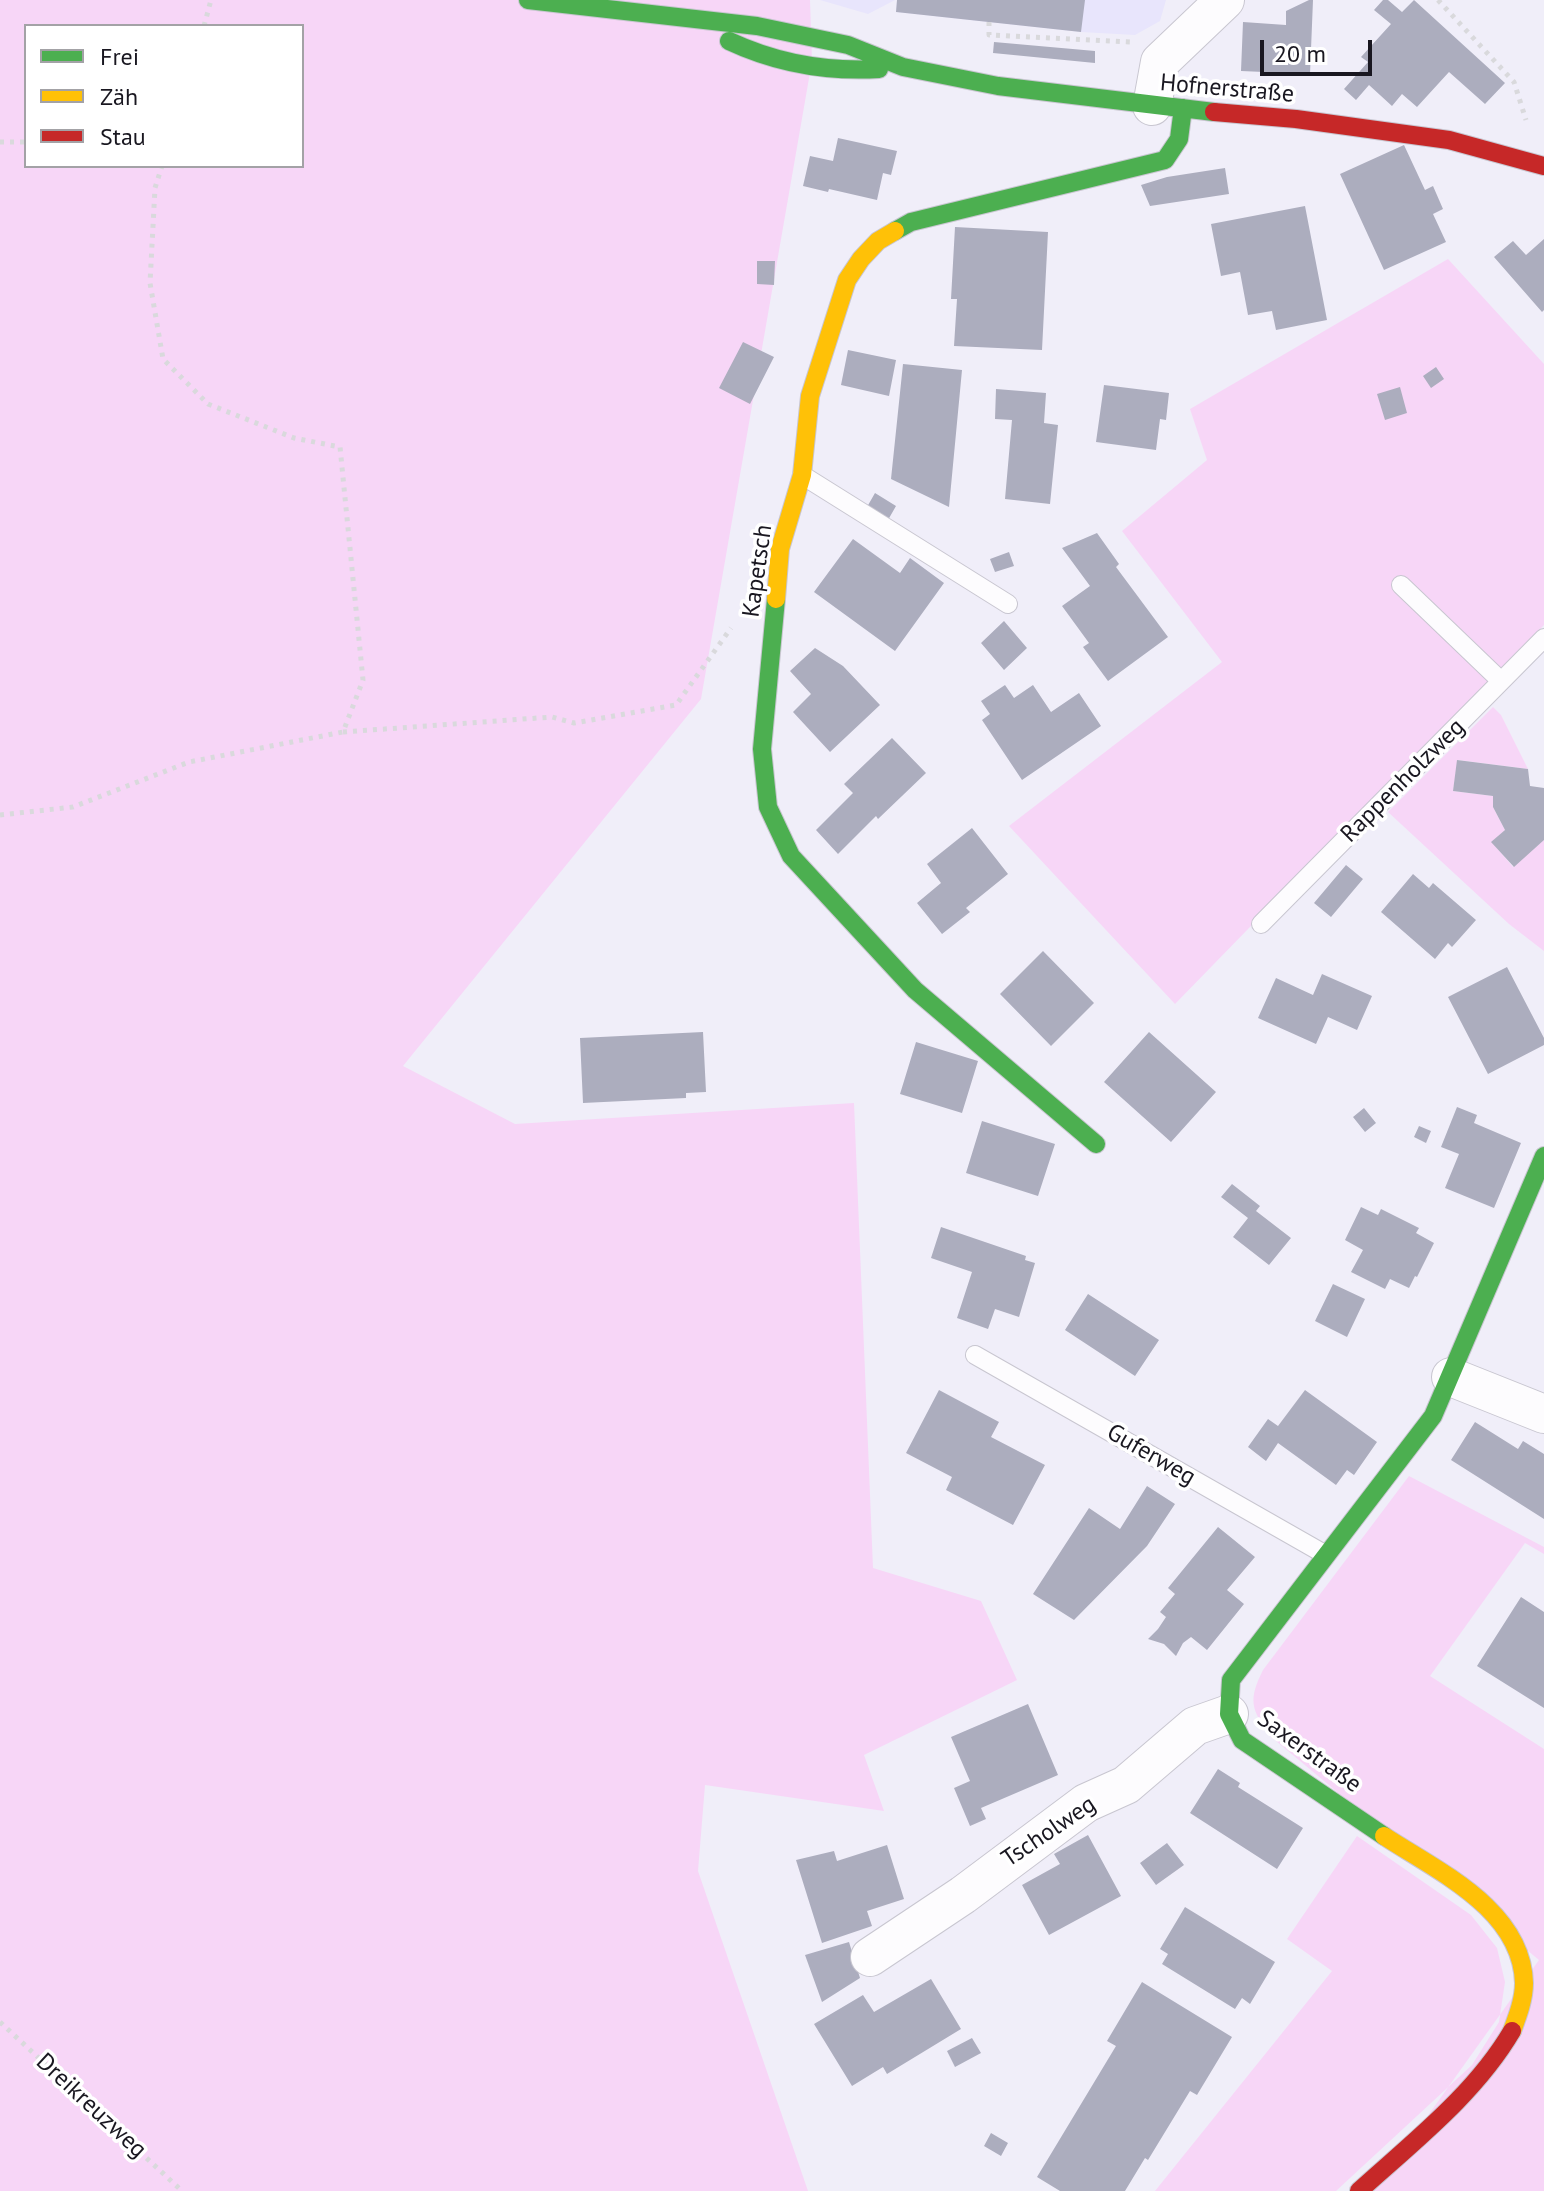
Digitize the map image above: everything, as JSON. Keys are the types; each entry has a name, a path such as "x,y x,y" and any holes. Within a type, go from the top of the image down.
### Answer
{"street":[{"name":"Hofnerstraße","path":"528,0 757,26 848,45 903,67 998,86 1296,119 1449,140 1542,164"},
{"path":"1167,107 1160,62 1225,0"},
{"name":"Hofnerstraße","path":"687,20 747,50 816,70 852,72 903,67"},
{"name":"Kapetsch","path":"1096,1144 915,990 791,856 768,807 762,749 780,549 802,475 810,396 847,280 878,241 911,222 1165,160 1179,139 1167,107"},
{"name":"Saxerstraße","path":"1359,2191 1467,2090 1494,2060 1513,2028 1523,1992 1520,1958 1502,1924 1477,1898 1242,1740 1229,1714 1231,1680 1424,1429 1451,1377 1544,1156"},
{"path":"1451,1377 1544,1414"},
{"name":"Tscholweg","path":"870,1957 963,1895 1086,1803 1126,1785 1195,1726 1229,1714"}],"lane":[{"path":"802,475 1008,604"},
{"path":"1401,585 1501,681"},
{"name":"Rappenholzweg","path":"1261,924 1544,638"},
{"name":"Guferweg","path":"975,1355 1326,1555"}],"path":[{"path":"205,24 211,0"},
{"path":"1438,0 1514,82 1542,164"},
{"path":"989,22 989,35 1145,42"},
{"path":"0,142 24,142"},
{"path":"161,168 155,188 150,283 163,359 208,404 294,438 340,447 363,680 343,732"},
{"path":"0,815 73,807 189,762 343,732 552,717 574,723 676,705 739,619"},
{"name":"Dreikreuzweg","path":"0,2022 182,2191"}],"shaded area":[{"path":"0,0 810,0 812,61 701,699 403,1066 515,1124 854,1103 873,1568 981,1601 1017,1680 864,1755 884,1811 705,1785 698,1871 808,2191 0,2191"},
{"path":"820,0 895,0 868,14"},
{"path":"897,0 1166,0 1160,21 1135,35 896,12"},
{"path":"1448,259 1544,364 1544,625 1175,1004 1009,826 1222,662 1122,531 1207,460 1190,409"},
{"path":"1493,707 1501,715 1528,769 1458,760 1453,791 1493,796 1493,807 1505,830 1492,842 1513,867 1544,840 1544,951 1509,924 1388,812"},
{"path":"1409,1476 1544,1547 1544,1554 1525,1543 1430,1676 1544,1749 1544,2191 1374,2191 1539,1960 1270,1736 1255,1711 1255,1689 1263,1670"},
{"path":"1357,1836 1471,1915 1497,1948 1505,1982 1499,2022 1472,2065 1336,2191 1155,2191 1332,1971 1287,1939"}],"building":[{"path":"897,0 1085,0 1081,32 896,12"},
{"path":"1313,0 1310,74 1241,71 1243,22 1286,25 1286,11"},
{"path":"1383,0 1388,0 1402,12 1414,0 1505,83 1485,104 1449,72 1417,107 1402,94 1392,106 1369,85 1356,100 1344,89 1368,62 1361,57 1391,24 1374,10"},
{"path":"994,42 1095,51 1095,63 993,53"},
{"path":"838,138 897,151 891,175 883,173 877,200 803,186 810,156 833,161"},
{"path":"1404,145 1425,190 1433,186 1443,209 1433,214 1446,242 1384,270 1340,174"},
{"path":"1225,168 1229,194 1150,206 1141,185 1167,177"},
{"path":"1305,206 1327,320 1276,330 1272,311 1248,315 1240,272 1221,276 1211,224"},
{"path":"955,227 1048,232 1042,350 954,346 957,299 951,299"},
{"path":"1544,239 1542,312 1494,257 1513,241 1526,255"},
{"path":"757,261 775,261 774,285 757,284"},
{"path":"743,342 774,357 750,404 719,388"},
{"path":"848,350 896,360 889,396 841,385"},
{"path":"903,364 962,370 949,507 891,479"},
{"path":"1436,367 1444,379 1431,388 1423,376"},
{"path":"1104,385 1169,393 1166,420 1160,419 1156,450 1096,442"},
{"path":"1400,387 1407,413 1385,420 1377,394"},
{"path":"996,389 1046,393 1044,423 1058,425 1050,504 1005,499 1012,420 995,419"},
{"path":"875,493 896,506 888,520 867,507"},
{"path":"1097,533 1119,564 1116,567 1168,637 1108,681 1083,647 1089,643 1062,606 1090,586 1062,548"},
{"path":"853,539 900,573 910,558 944,583 895,651 814,592"},
{"path":"1009,552 1014,566 995,572 990,559"},
{"path":"1004,621 1027,648 1004,670 981,643"},
{"path":"815,648 843,666 880,705 830,752 793,712 811,694 790,671"},
{"path":"1005,685 1014,698 1033,685 1051,712 1079,693 1101,726 1022,780 982,720 990,714 981,701"},
{"path":"892,738 926,773 838,854 816,830 853,793 844,784"},
{"path":"1457,760 1528,769 1530,786 1544,788 1544,840 1514,867 1491,842 1505,830 1493,807 1493,796 1453,791"},
{"path":"972,828 1008,874 966,908 970,912 942,934 917,903 941,883 927,864"},
{"path":"1346,865 1363,879 1331,917 1314,903"},
{"path":"1413,874 1429,888 1433,883 1476,920 1452,947 1448,943 1435,959 1381,912"},
{"path":"1043,951 1094,1003 1051,1046 1000,994"},
{"path":"1507,967 1544,1038 1544,1045 1488,1074 1448,997"},
{"path":"1322,974 1372,996 1357,1030 1328,1017 1316,1044 1258,1018 1276,978 1313,995"},
{"path":"703,1032 706,1092 686,1093 686,1098 583,1103 580,1038"},
{"path":"1149,1032 1216,1092 1171,1142 1104,1082"},
{"path":"916,1042 978,1061 962,1113 900,1094"},
{"path":"1457,1107 1477,1115 1474,1123 1521,1143 1494,1208 1445,1188 1459,1154 1441,1147"},
{"path":"1364,1108 1376,1123 1365,1132 1353,1117"},
{"path":"982,1121 1055,1144 1038,1196 966,1173"},
{"path":"1419,1126 1431,1131 1426,1143 1414,1137"},
{"path":"1232,1184 1260,1206 1256,1211 1291,1238 1269,1265 1233,1237 1248,1218 1221,1197"},
{"path":"1361,1207 1378,1215 1381,1209 1419,1228 1416,1233 1434,1243 1409,1288 1390,1279 1385,1289 1351,1272 1363,1250 1345,1240"},
{"path":"941,1227 1026,1256 1025,1260 1035,1263 1019,1317 995,1309 988,1329 957,1318 972,1272 931,1258"},
{"path":"1333,1284 1365,1299 1347,1337 1315,1321"},
{"path":"1088,1294 1159,1340 1135,1376 1065,1330"},
{"path":"939,1390 999,1422 991,1437 1045,1465 1013,1525 946,1490 952,1477 906,1453"},
{"path":"1305,1390 1377,1442 1354,1475 1347,1470 1336,1485 1278,1443 1266,1461 1248,1447 1268,1419 1278,1426"},
{"path":"1475,1422 1518,1449 1523,1441 1544,1454 1544,1519 1451,1460"},
{"path":"1147,1486 1175,1504 1147,1546 1074,1620 1033,1594 1089,1508 1120,1529"},
{"path":"1218,1527 1255,1557 1227,1590 1244,1604 1207,1650 1191,1637 1183,1643 1176,1656 1164,1644 1148,1639 1166,1617 1160,1612 1175,1594 1168,1588"},
{"path":"1521,1597 1544,1612 1544,1708 1477,1666"},
{"path":"1028,1704 1058,1775 981,1808 986,1819 970,1826 954,1788 970,1781 951,1737"},
{"path":"1218,1769 1240,1783 1238,1787 1303,1828 1277,1869 1190,1813"},
{"path":"1088,1835 1121,1896 1049,1935 1022,1885 1060,1864 1054,1854"},
{"path":"1167,1843 1184,1865 1156,1885 1140,1863"},
{"path":"887,1845 904,1899 867,1911 872,1926 822,1943 796,1860 834,1851 837,1861"},
{"path":"1185,1907 1275,1962 1250,2004 1242,1998 1235,2009 1162,1964 1168,1954 1160,1949"},
{"path":"849,1942 860,1978 822,2002 805,1955"},
{"path":"931,1979 961,2029 887,2074 883,2067 852,2086 814,2024 863,1995 874,2012"},
{"path":"1142,1982 1232,2037 1197,2095 1190,2091 1125,2191 1060,2191 1037,2177 1116,2046 1107,2041"},
{"path":"972,2038 981,2053 955,2067 947,2051"},
{"path":"991,2133 1008,2143 1001,2156 984,2146"}],"traffic: fast":[{"path":"528,0 757,26 848,45 903,67 998,86 1214,112"},
{"path":"729,41 766,56 802,65 879,69"},
{"path":"895,231 911,222 1165,160 1179,139 1183,108"},
{"path":"776,599 762,749 768,807 791,856 915,990 1096,1144"},
{"path":"1384,1836 1242,1740 1229,1714 1231,1680 1433,1416 1544,1156"}],"traffic: slow":[{"path":"776,599 780,549 802,475 810,396 847,280 878,241 895,231"},
{"path":"1384,1836 1473,1895 1493,1913 1509,1934 1520,1957 1524,1983 1522,2001 1512,2031"}],"traffic: jam":[{"path":"1214,112 1296,119 1449,140 1544,166"},
{"path":"1359,2191 1462,2096 1512,2031"}]}
